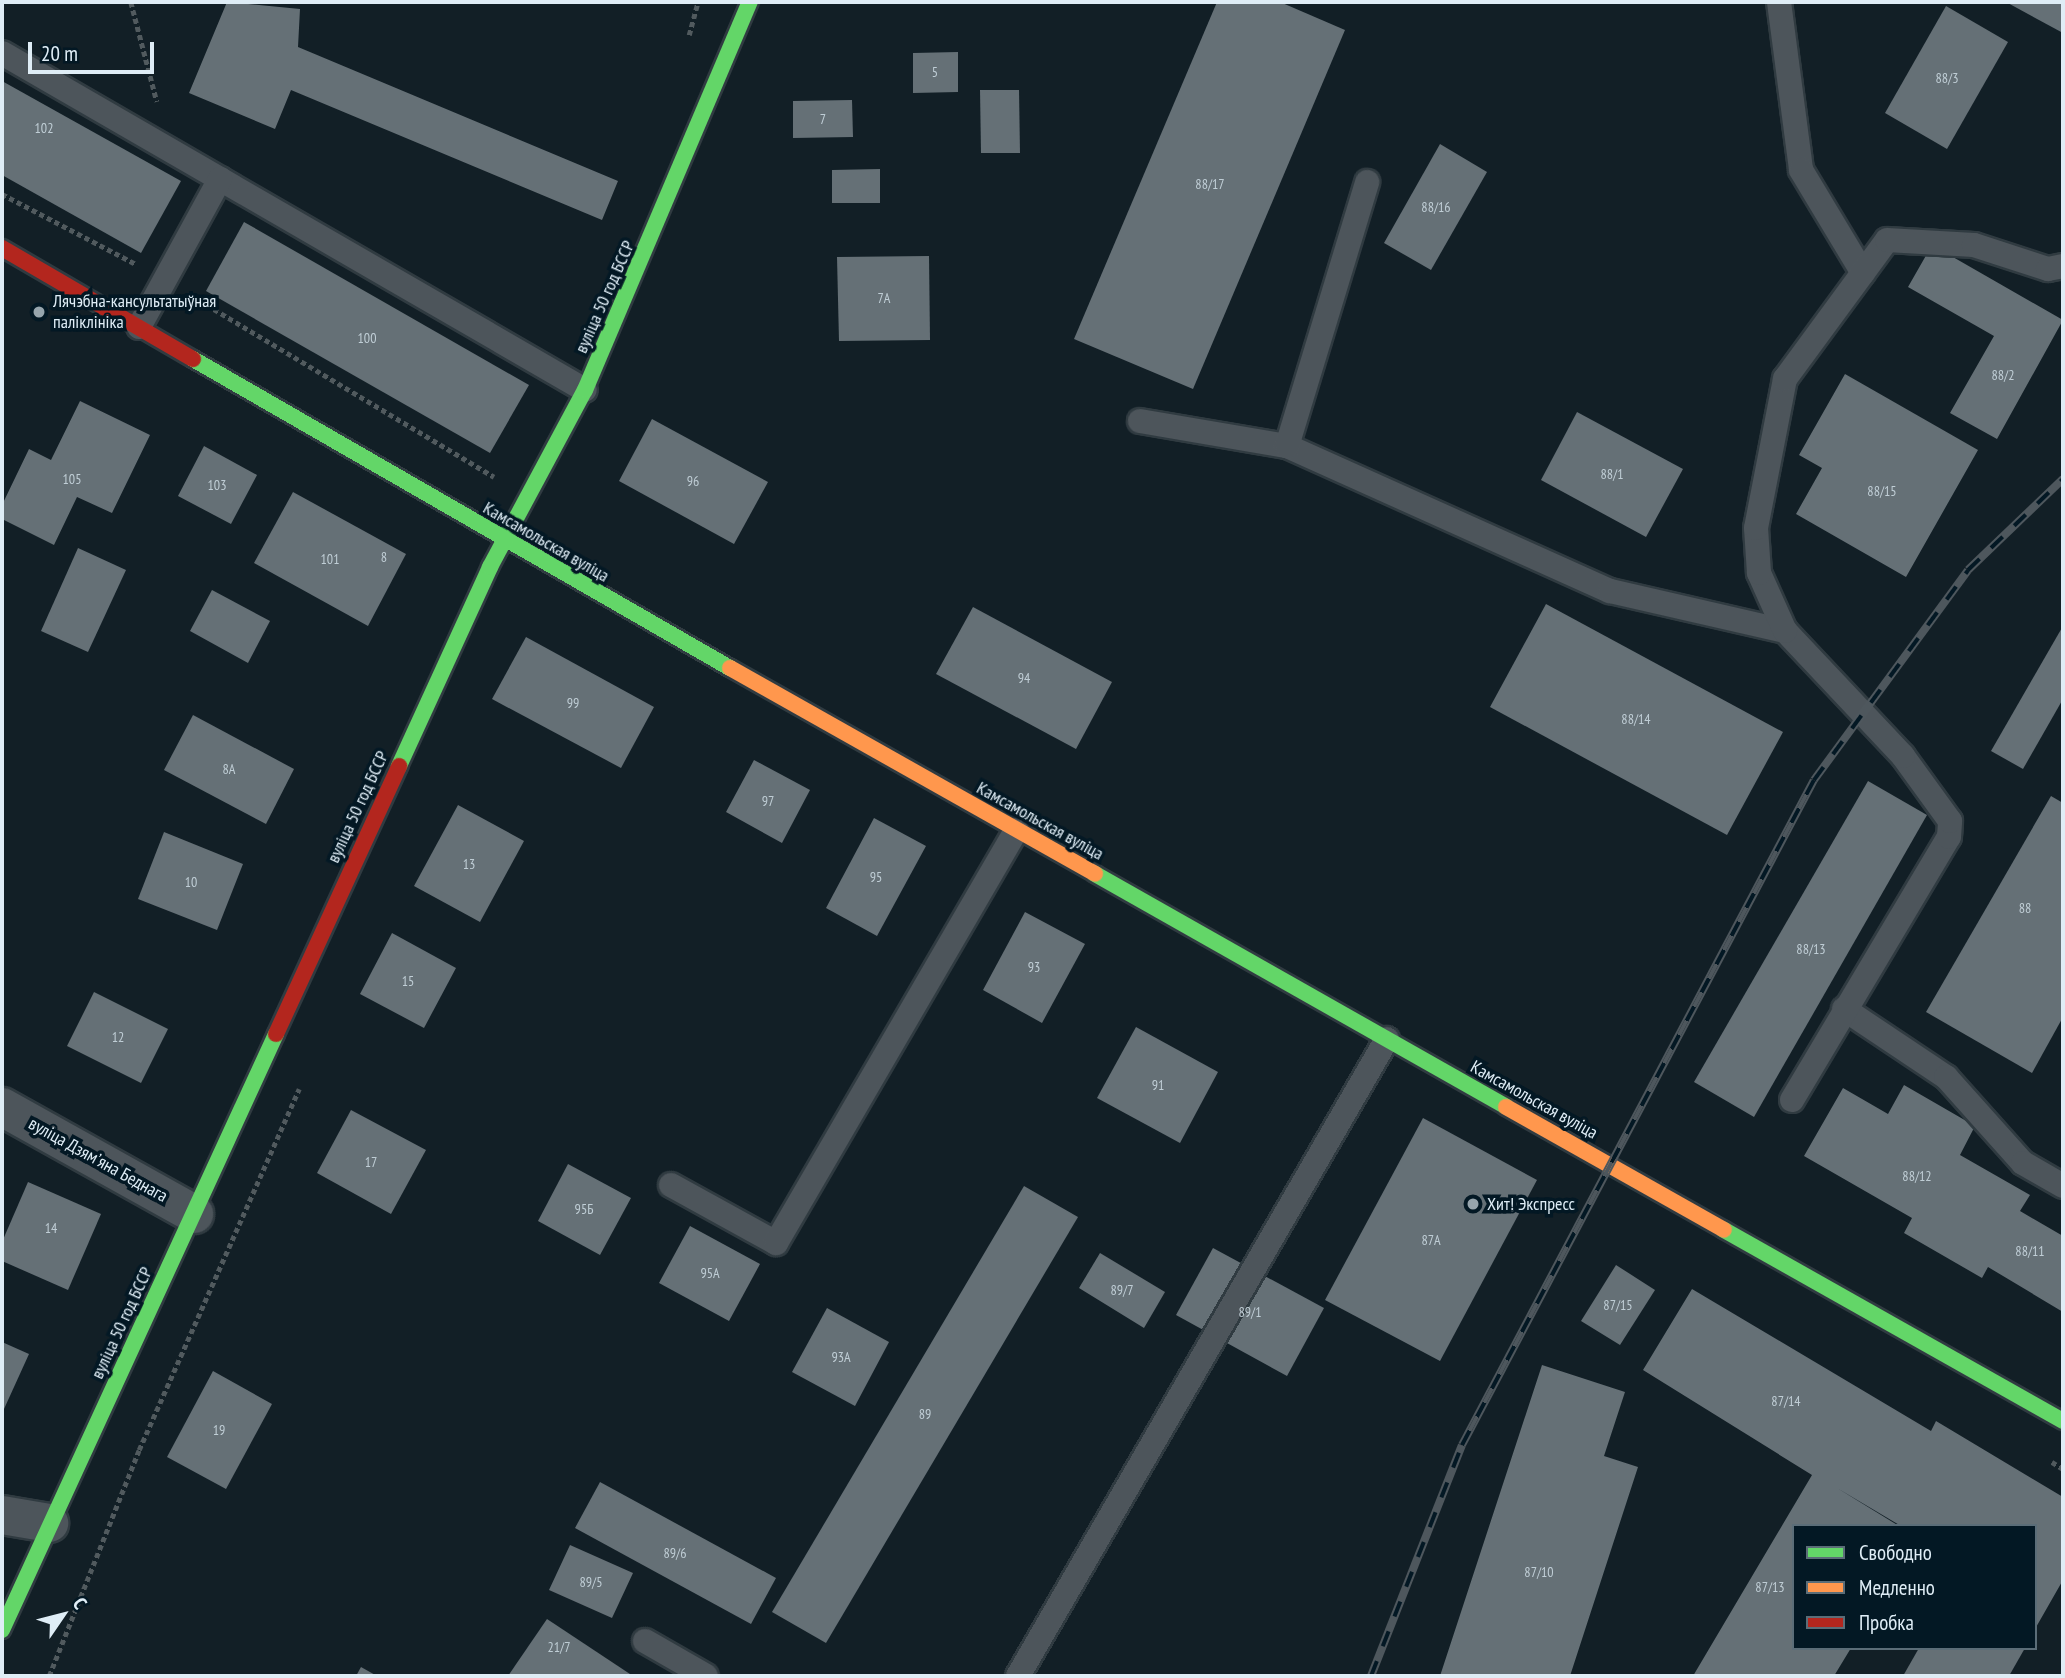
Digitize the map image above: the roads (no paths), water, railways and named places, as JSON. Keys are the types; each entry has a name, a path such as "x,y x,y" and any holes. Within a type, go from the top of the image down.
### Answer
{"main road":[{"name":"вуліца 50 год БССР","path":"2,1630 503,540 584,390 750,2"},
{"name":"Камсамольская вуліца","path":"2,248 503,540 2063,1421"}],"street":[{"name":"вуліца Дзямʼяна Беднага","path":"2,1107 194,1214"},
{"path":"2,1515 50,1523"}],"lane":[{"path":"1779,2 1801,170 1863,273"},
{"path":"2,53 584,390"},
{"path":"139,327 220,179"},
{"path":"1287,446 1367,182"},
{"path":"1792,1100 1949,837 1950,821 1903,756 1785,631 1754,549 1785,379 1887,240 1973,244 2048,269 2063,266"},
{"path":"1140,421 1287,446 1610,591 1785,631"},
{"path":"671,1185 776,1243 1016,830"},
{"path":"1844,1009 1946,1077 2023,1163 2063,1186"},
{"path":"1018,1676 1387,1039"},
{"path":"645,1641 706,1676"}],"railway":[{"path":"1371,1676 1462,1445 1814,780 1968,570 2063,479"}],"place":[{"name":"Лячэбна-кансультатыўная паліклініка","path":"39,312"},
{"name":"Хит! Экспресс","path":"1473,1204"}]}
